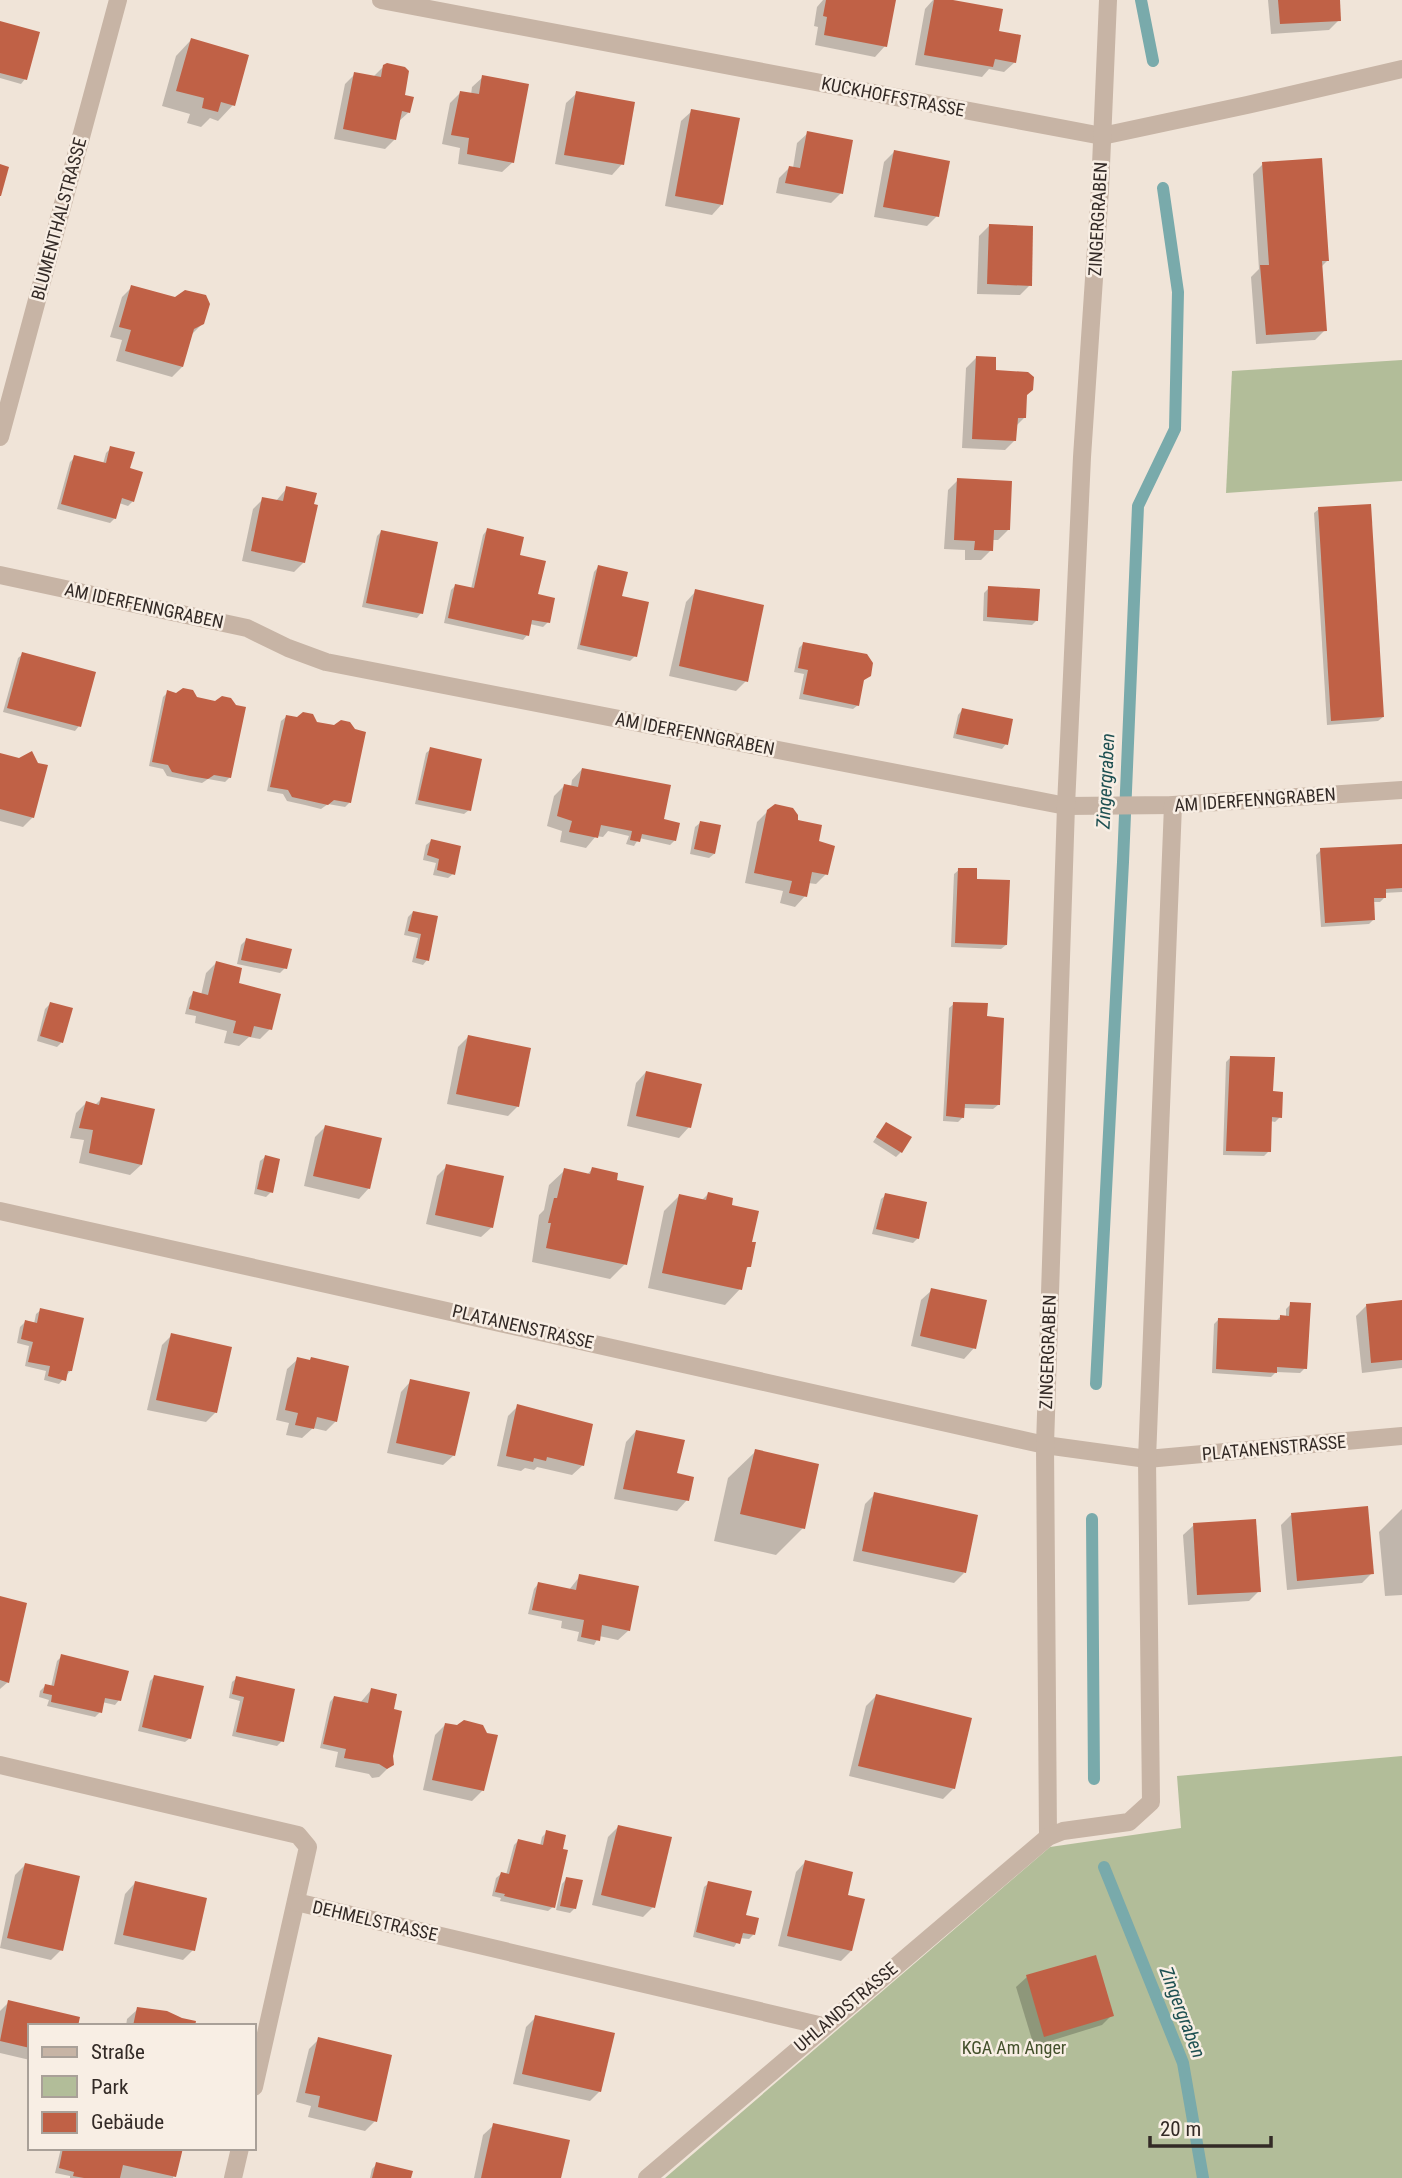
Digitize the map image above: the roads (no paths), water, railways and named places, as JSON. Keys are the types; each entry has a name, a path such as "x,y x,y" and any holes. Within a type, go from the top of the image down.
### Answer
{"street":[{"name":"BLUMENTHALSTRASSE","path":"0,437 118,0"},
{"name":"KUCKHOFFSTRASSE","path":"381,0 1102,136 1402,69"},
{"name":"ZINGERGRABEN","path":"1055,1834 1045,1445 1066,806 1082,457 1108,0"},
{"name":"AM IDERFENNGRABEN","path":"0,575 247,628 288,648 326,662 1066,806 1173,805 1402,790"},
{"path":"1055,1834 1129,1822 1151,1802 1147,1460 1173,805"},
{"name":"PLATANENSTRASSE","path":"0,1211 1045,1445"},
{"name":"PLATANENSTRASSE","path":"1147,1460 1402,1436"},
{"path":"1045,1445 1147,1460"},
{"name":"DEHMELSTRASSE","path":"0,1765 298,1835 309,1847 296,1902 823,2026"},
{"name":"UHLANDSTRASSE","path":"647,2178 823,2026 1055,1834"},
{"path":"256,2078 296,1902"},
{"path":"233,2178 240,2150"}],"waterway":[{"name":"Zingergraben","path":"1141,0 1153,61"},
{"name":"Zingergraben","path":"1096,1384 1138,506 1175,429 1178,292 1163,188"},
{"name":"Zingergraben","path":"1092,1519 1094,1779"},
{"name":"Zingergraben","path":"1104,1867 1183,2063 1203,2178"}],"park label":[{"name":"KGA Am Anger","path":"1014,2048"}]}
